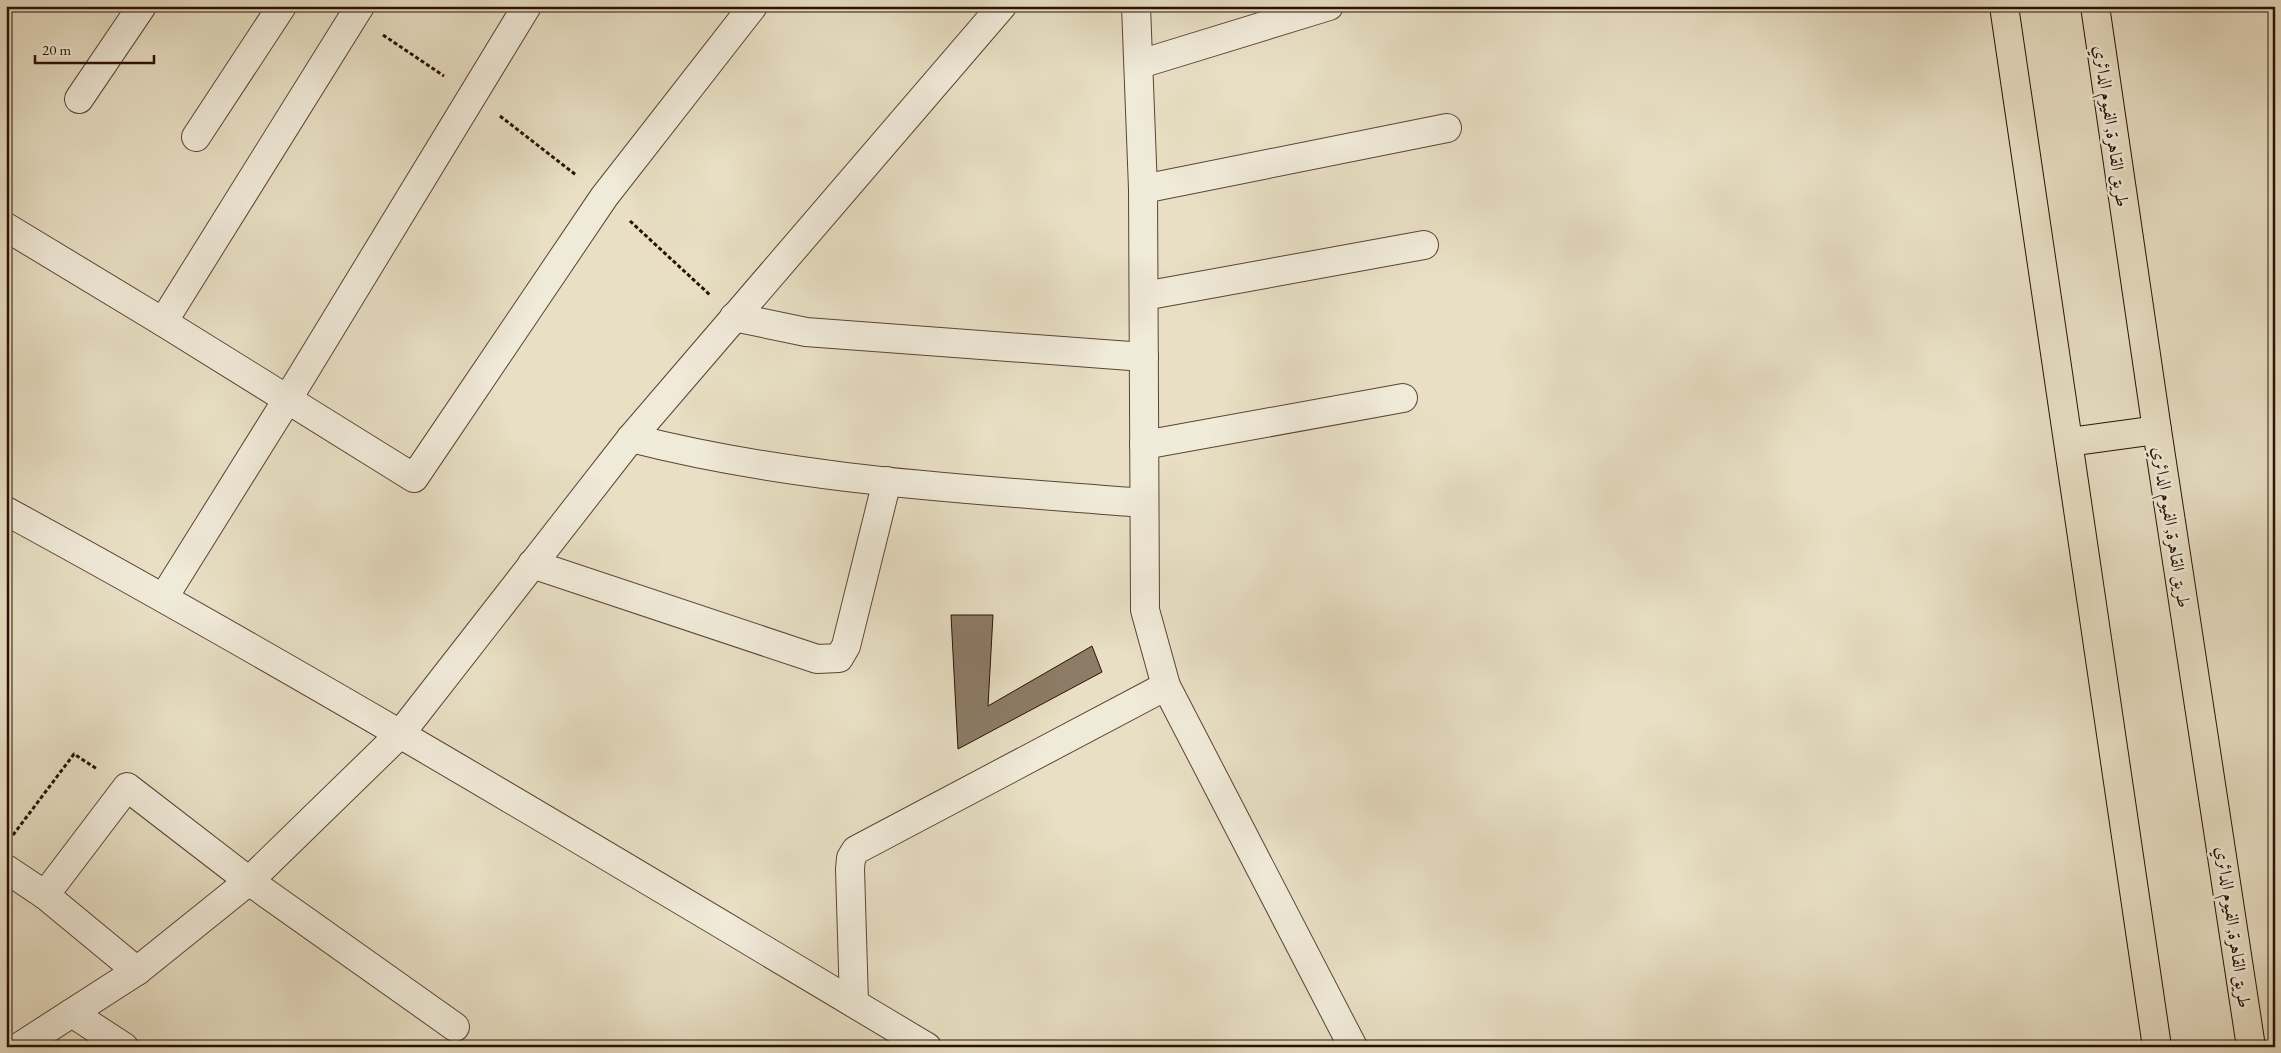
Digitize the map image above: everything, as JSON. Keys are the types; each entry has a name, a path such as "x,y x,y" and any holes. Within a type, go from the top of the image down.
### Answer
{"highway":[{"path":"2004,6 2157,1047"},
{"name":"طريق القاهرة, الفيوم الدائري","path":"2095,6 2157,430 2251,1047"},
{"path":"2069,442 2157,430"}],"street":[{"path":"80,99 142,6"},
{"path":"196,137 282,6"},
{"path":"164,597 287,400 527,6"},
{"path":"6,227 414,478 604,197 753,6"},
{"path":"19,1047 137,971 248,881 401,733 631,438 884,146 1002,6"},
{"path":"1136,6 1144,189 1144,610 1166,686 1353,1047"},
{"path":"1140,64 1329,6"},
{"path":"163,322 351,10"},
{"path":"1144,189 1448,128"},
{"path":"1144,296 1424,245"},
{"path":"734,317 806,332 1144,357"},
{"path":"1144,445 1403,398"},
{"path":"631,438 686,453 780,468 887,481 1143,503"},
{"path":"532,564 817,659 839,658 846,646 887,481"},
{"path":"6,511 164,597 401,733 927,1047"},
{"path":"854,1003 850,869 851,858 856,850 1166,686"},
{"path":"45,895 127,787 248,881 455,1027"},
{"path":"6,869 45,895 137,971"},
{"path":"72,1013 124,1047"}],"path":[{"path":"351,10 472,95 604,197 734,317"},
{"path":"12,836 74,754 127,787"}],"building":[{"path":"951,615 993,615 988,706 1092,646 1102,672 958,749"}]}
